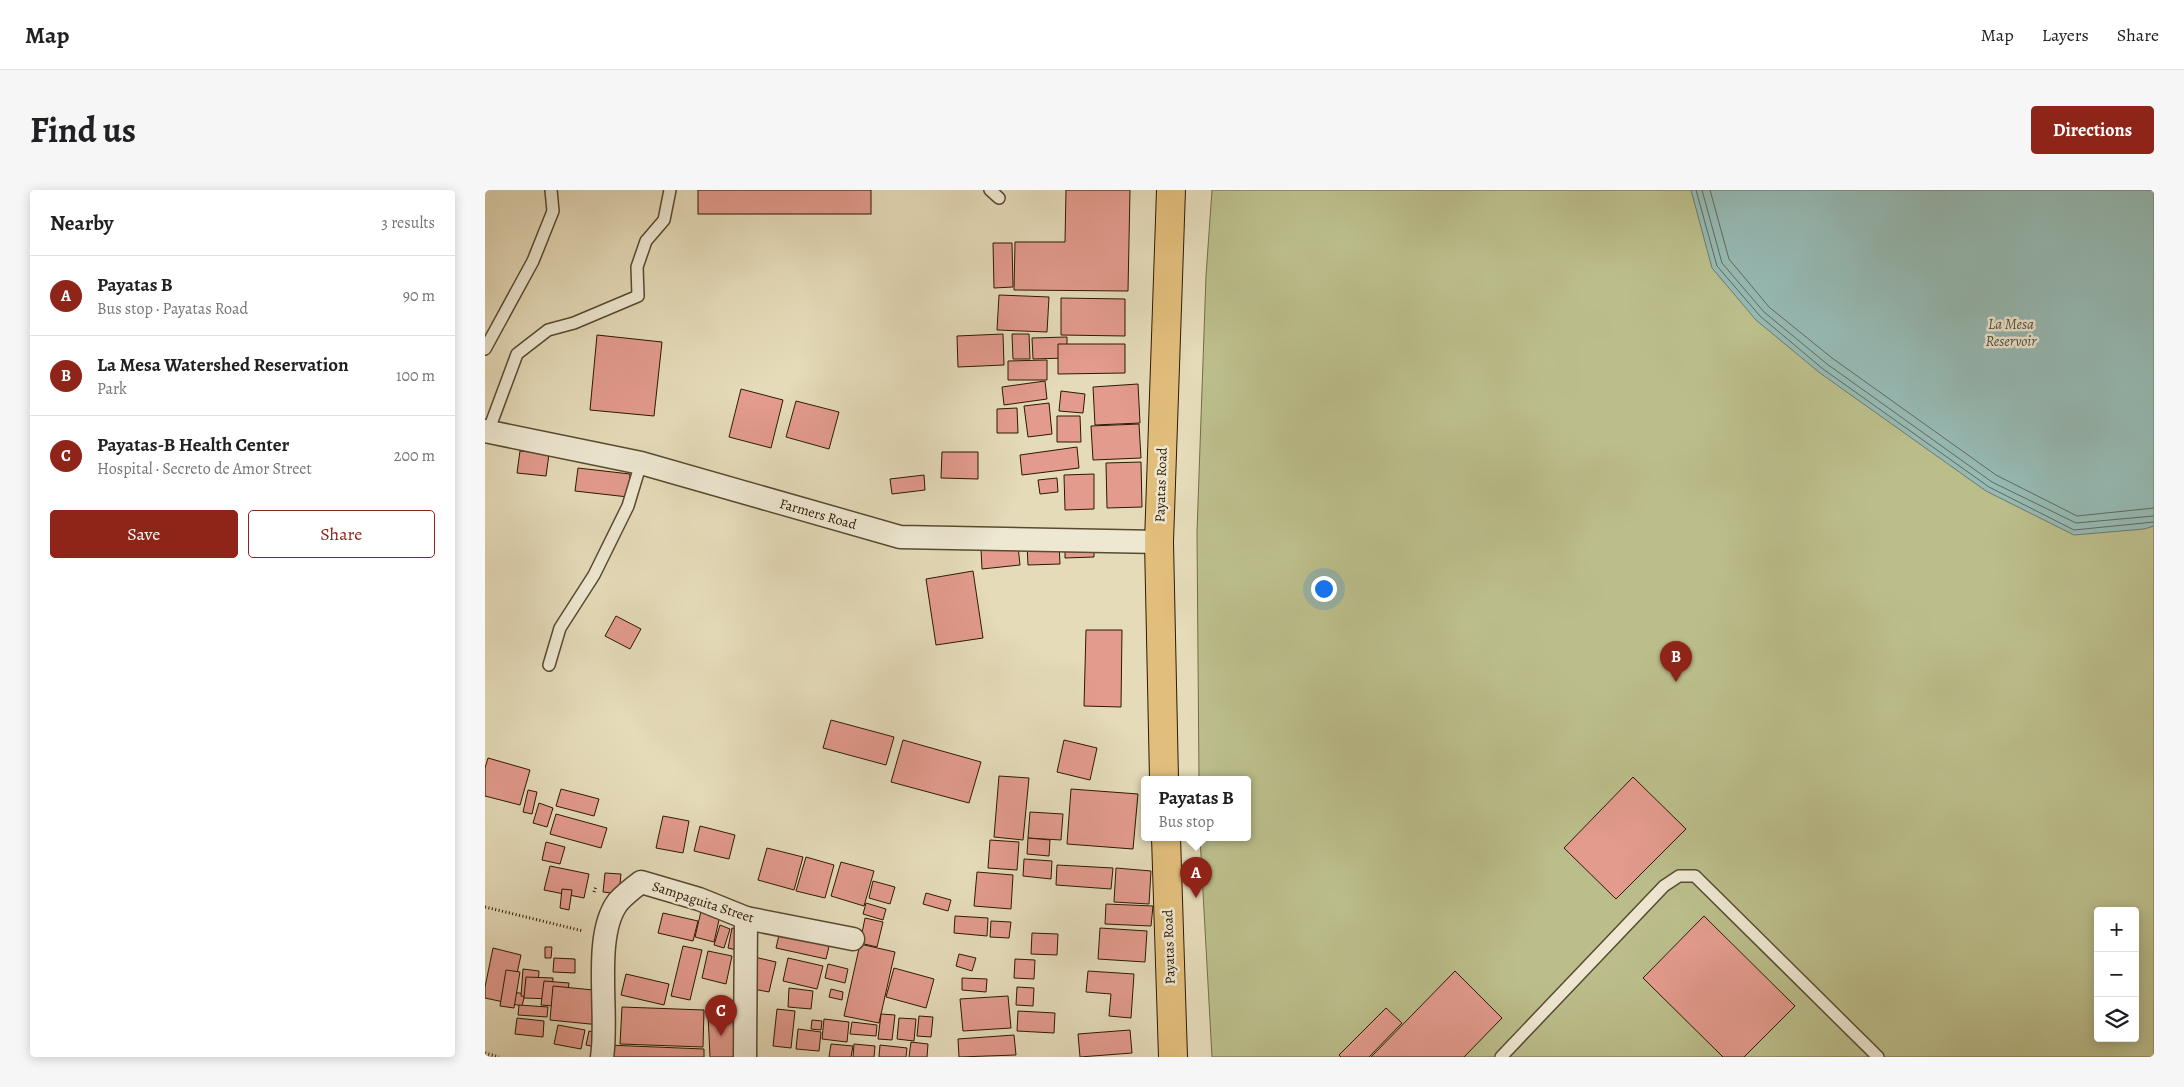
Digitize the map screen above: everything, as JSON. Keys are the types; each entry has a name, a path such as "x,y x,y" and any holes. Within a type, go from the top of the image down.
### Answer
{"main road":[{"name":"Payatas Road","path":"1164,776 1159,542 1171,190"},
{"name":"Payatas Road","path":"1165,841 1173,1057"}],"street":[{"name":"Farmers Road","path":"487,431 641,463 900,538 1159,542"},
{"name":"Sampaguita Street","path":"604,941 610,918 618,903 641,882 699,899 746,918 853,939"},
{"path":"745,1057 746,918"},
{"path":"603,1057 605,1040 604,941"}],"lane":[{"path":"485,349 533,261 553,211 551,190"},
{"path":"487,431 517,354 548,330 574,322 638,296 637,267 646,241 664,220 670,190"},
{"path":"990,190 999,198"},
{"path":"549,665 560,628 594,575 628,506 641,463"},
{"path":"1501,1057 1664,886 1679,876 1695,876 1878,1057"}],"path":[{"path":"485,907 582,931 604,941"},
{"path":"485,1053 499,1057"}],"green space":[{"path":"1212,190 2154,190 2154,1057 1212,1057 1200,841 1251,841 1251,776 1199,776 1197,532 1206,276"}],"water":[{"name":"La Mesa Reservoir","path":"1691,190 2154,190 2154,526 2144,529 2074,535 1986,491 1820,373 1756,320 1712,268"}],"building":[{"path":"698,190 871,190 871,214 698,214"},
{"path":"1066,190 1130,190 1128,291 1014,290 1015,242 1065,242"},
{"path":"993,243 1012,243 1013,287 994,288"},
{"path":"999,295 1049,297 1047,332 997,330"},
{"path":"1061,298 1125,299 1125,336 1061,335"},
{"path":"1003,334 1004,365 958,367 957,336"},
{"path":"1012,334 1029,334 1030,359 1013,359"},
{"path":"597,335 662,342 654,416 590,410"},
{"path":"1067,337 1067,358 1033,359 1032,338"},
{"path":"1058,344 1125,344 1125,373 1058,374"},
{"path":"1047,360 1047,380 1008,380 1008,361"},
{"path":"1045,381 1047,399 1004,405 1002,387"},
{"path":"1138,384 1140,423 1095,425 1093,387"},
{"path":"741,389 783,400 771,448 729,437"},
{"path":"1061,391 1085,394 1083,413 1059,411"},
{"path":"796,401 839,412 829,449 786,437"},
{"path":"1049,403 1052,434 1028,437 1024,406"},
{"path":"1017,408 1018,433 997,433 997,409"},
{"path":"1057,416 1080,416 1081,442 1057,442"},
{"path":"1139,424 1141,458 1093,460 1091,426"},
{"path":"1077,447 1079,468 1022,475 1020,455"},
{"path":"520,451 549,454 546,476 517,473"},
{"path":"942,452 978,452 978,479 941,478"},
{"path":"1141,462 1142,507 1107,508 1106,463"},
{"path":"578,468 630,474 628,497 575,491"},
{"path":"1094,474 1094,509 1065,510 1064,475"},
{"path":"924,475 925,490 892,494 890,479"},
{"path":"1057,478 1058,492 1040,494 1038,480"},
{"path":"1059,543 1060,564 1028,565 1027,545"},
{"path":"1065,545 1094,545 1094,557 1065,558"},
{"path":"1018,546 1020,565 982,569 981,549"},
{"path":"973,571 983,638 936,645 926,579"},
{"path":"616,616 641,629 630,649 605,636"},
{"path":"1086,630 1122,630 1121,707 1084,706"},
{"path":"831,720 894,737 886,765 823,748"},
{"path":"903,740 981,762 969,803 891,782"},
{"path":"1064,740 1097,748 1090,780 1057,772"},
{"path":"488,758 530,770 520,805 485,796 485,768"},
{"path":"999,776 1029,778 1023,840 994,837"},
{"path":"1633,777 1686,829 1616,899 1564,848"},
{"path":"561,789 599,799 594,816 556,806"},
{"path":"1071,789 1138,794 1133,849 1067,844"},
{"path":"528,790 537,792 532,814 523,812"},
{"path":"539,803 553,808 547,827 533,823"},
{"path":"1030,812 1063,814 1061,840 1028,838"},
{"path":"556,814 607,828 601,848 550,834"},
{"path":"663,816 689,821 683,853 656,848"},
{"path":"700,826 735,835 729,859 694,851"},
{"path":"1028,838 1050,840 1049,856 1027,854"},
{"path":"990,840 1019,842 1017,870 988,868"},
{"path":"546,842 565,847 560,864 542,860"},
{"path":"767,848 803,857 794,890 758,880"},
{"path":"806,857 834,865 825,898 796,891"},
{"path":"1024,859 1052,861 1051,879 1023,876"},
{"path":"841,862 874,871 864,906 831,896"},
{"path":"1057,865 1113,868 1111,889 1056,885"},
{"path":"550,866 589,874 584,898 544,890"},
{"path":"1116,868 1151,871 1149,904 1114,902"},
{"path":"977,872 1013,875 1011,909 974,906"},
{"path":"605,873 621,874 619,894 603,892"},
{"path":"873,881 895,887 890,904 869,898"},
{"path":"562,889 572,890 569,910 560,908"},
{"path":"926,893 951,900 948,911 923,904"},
{"path":"866,903 886,909 883,920 863,914"},
{"path":"1106,904 1153,906 1151,926 1105,924"},
{"path":"702,907 721,911 714,942 695,937"},
{"path":"663,913 698,921 693,941 658,933"},
{"path":"955,916 988,918 987,936 954,933"},
{"path":"1704,916 1795,1006 1744,1057 1723,1057 1643,978"},
{"path":"865,918 883,922 877,947 860,943"},
{"path":"991,921 1011,922 1009,938 990,937"},
{"path":"720,925 730,929 724,948 714,945"},
{"path":"781,926 831,938 826,959 776,948"},
{"path":"732,928 745,931 741,951 728,948"},
{"path":"1100,928 1147,931 1145,962 1098,959"},
{"path":"1032,933 1058,934 1057,955 1031,954"},
{"path":"860,944 895,952 879,1023 844,1016"},
{"path":"683,946 702,950 690,1000 671,996"},
{"path":"545,947 552,947 551,958 545,958"},
{"path":"493,948 521,955 513,992 525,994 522,1006 485,998 485,987"},
{"path":"708,951 732,956 726,984 702,978"},
{"path":"959,954 976,958 972,971 956,966"},
{"path":"750,956 776,962 769,992 748,988"},
{"path":"554,958 575,959 575,973 553,972"},
{"path":"788,958 823,966 817,989 783,981"},
{"path":"1015,959 1035,960 1034,979 1014,978"},
{"path":"828,964 848,969 845,983 825,978"},
{"path":"894,968 934,979 926,1008 886,997"},
{"path":"523,969 539,971 537,997 521,996"},
{"path":"506,970 520,972 514,1008 500,1006"},
{"path":"1088,971 1134,974 1131,1018 1109,1016 1111,994 1086,992"},
{"path":"1455,971 1502,1018 1464,1057 1371,1057"},
{"path":"626,974 669,984 664,1005 621,995"},
{"path":"526,977 553,978 552,999 524,998"},
{"path":"962,978 987,979 986,992 962,990"},
{"path":"544,981 569,983 566,1007 541,1005"},
{"path":"553,986 603,991 600,1025 550,1020"},
{"path":"1017,987 1034,988 1033,1006 1016,1005"},
{"path":"789,988 813,991 811,1009 788,1007"},
{"path":"831,989 843,992 842,1000 829,997"},
{"path":"1008,996 1011,1028 963,1031 960,999"},
{"path":"519,1005 548,1007 547,1017 518,1015"},
{"path":"622,1007 704,1010 703,1047 620,1044"},
{"path":"1386,1008 1402,1023 1369,1057 1341,1057 1339,1055"},
{"path":"777,1009 795,1011 791,1048 773,1046"},
{"path":"1018,1011 1055,1013 1054,1033 1017,1031"},
{"path":"733,1013 734,1057 710,1057 708,1014"},
{"path":"881,1014 895,1015 892,1040 878,1039"},
{"path":"919,1016 933,1017 931,1037 917,1036"},
{"path":"517,1018 544,1021 543,1037 515,1034"},
{"path":"899,1018 916,1019 914,1041 897,1039"},
{"path":"824,1019 849,1022 847,1042 822,1039"},
{"path":"812,1020 822,1021 821,1030 811,1029"},
{"path":"852,1022 877,1025 876,1036 850,1034"},
{"path":"558,1025 585,1030 581,1049 554,1044"},
{"path":"798,1029 821,1032 819,1051 796,1049"},
{"path":"1130,1030 1132,1053 1080,1057 1078,1034"},
{"path":"589,1031 604,1034 600,1048 586,1045"},
{"path":"1014,1035 1016,1055 959,1057 958,1039"},
{"path":"911,1042 928,1044 927,1057 909,1057"},
{"path":"831,1044 853,1046 851,1057 829,1057"},
{"path":"854,1044 875,1046 874,1057 853,1057"},
{"path":"607,1045 704,1049 704,1057 607,1057"},
{"path":"880,1045 907,1048 906,1057 879,1057"}],"place":[{"name":"La Mesa Watershed Reservation","path":"1676,682"},
{"name":"Payatas B","path":"1196,898"},
{"name":"Payatas-B Health Center","path":"721,1036"}]}
